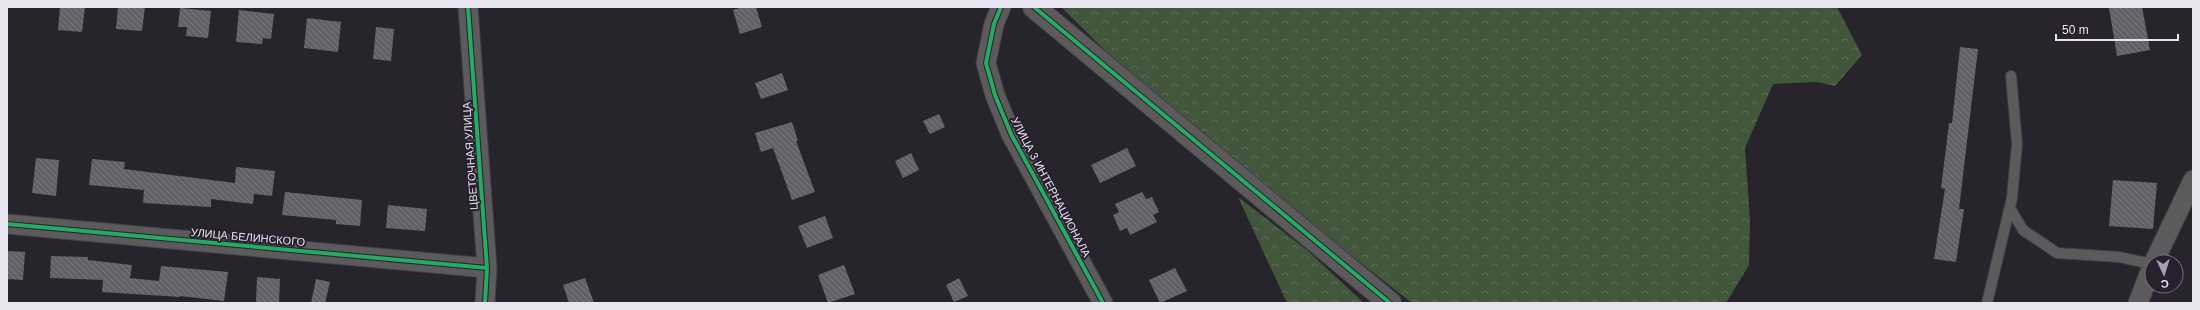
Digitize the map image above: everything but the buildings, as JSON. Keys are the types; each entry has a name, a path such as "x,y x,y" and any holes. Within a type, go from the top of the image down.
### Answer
{"street":[{"name":"ЦВЕТОЧНАЯ УЛИЦА","path":"468,7 487,268 485,303"},
{"name":"УЛИЦА 3 ИНТЕРНАЦИОНАЛА","path":"1001,7 994,24 986,63 995,95 1011,134 1103,303"},
{"path":"1034,7 1390,303"},
{"path":"2157,254 2193,180"},
{"name":"УЛИЦА БЕЛИНСКОГО","path":"7,224 487,268"},
{"path":"2138,303 2144,288"}],"lane":[{"path":"1987,303 2010,208 2017,144 2011,76"},
{"path":"2010,208 2023,230 2057,253 2119,257 2144,261"}],"green space":[{"path":"1061,7 1837,7 1862,55 1835,86 1817,82 1773,84 1745,148 1750,220 1749,265 1726,303 1412,303 1169,114"},
{"path":"1238,197 1307,250 1364,303 1287,303"}],"cycle path":[{"path":"468,7 487,268 485,303"},
{"path":"1001,7 994,24 986,63 995,95 1011,134 1103,303"},
{"path":"1034,7 1390,303"},
{"path":"7,224 487,268"}]}
